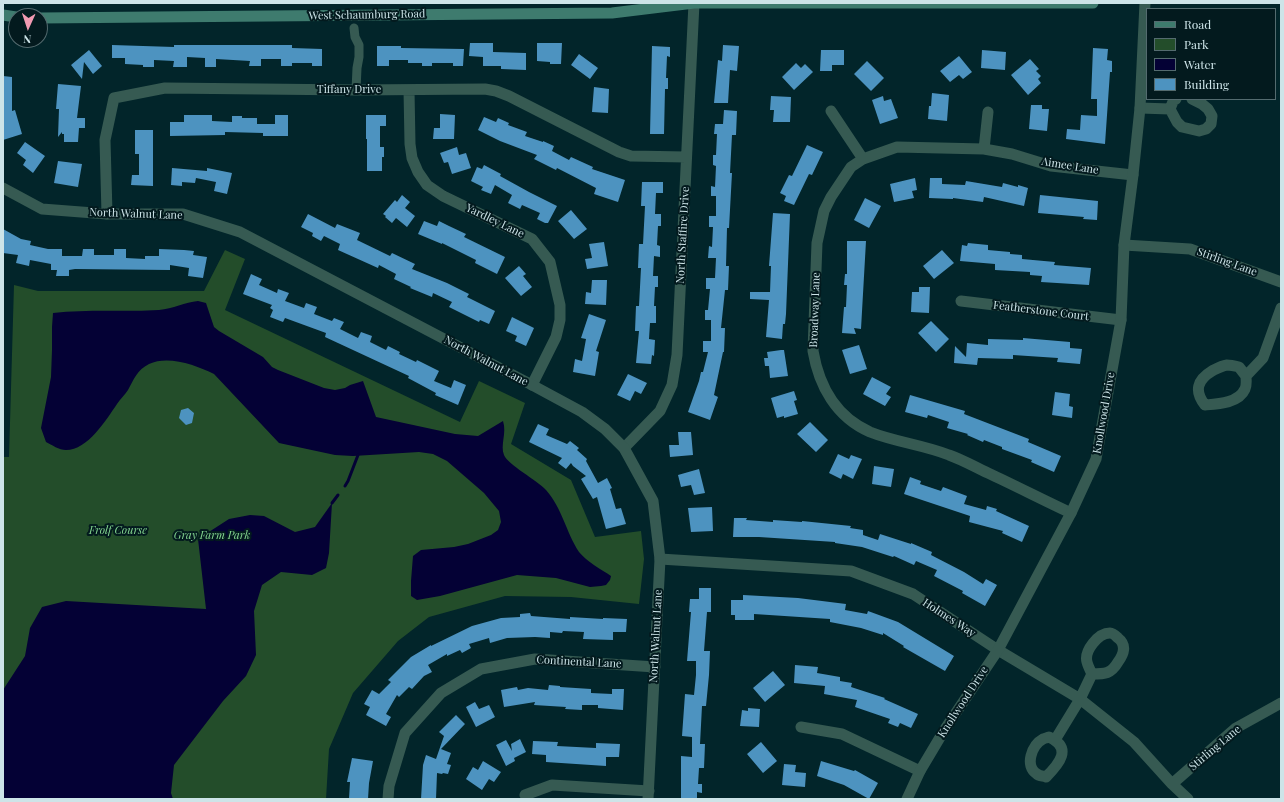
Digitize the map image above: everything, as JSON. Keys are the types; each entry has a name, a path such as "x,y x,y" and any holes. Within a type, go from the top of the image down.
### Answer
{"main road":[{"name":"West Schaumburg Road","path":"48,18 612,13 693,3 1093,3"}],"street":[{"name":"North Staffire Drive","path":"624,448 660,411 672,385 677,354 693,3"},
{"name":"Knollwood Drive","path":"907,799 920,772 945,728 998,650 1071,513 1096,459 1121,320 1124,245 1140,108 1145,3"},
{"path":"354,28 355,37 359,46 360,57 357,68 356,90"},
{"name":"Tiffany Drive","path":"107,214 105,140 114,98 165,88 356,90 485,89 509,96 619,152 631,156 686,157"},
{"name":"Yardley Lane","path":"409,90 410,144 412,158 418,172 427,184 443,196 532,239 550,262 560,305 560,320 556,337 532,385"},
{"path":"1140,108 1173,104 1177,122 1182,127 1199,131 1206,129 1211,124 1212,116 1208,109 1194,100"},
{"path":"831,111 863,159"},
{"path":"984,149 988,112"},
{"name":"Broadway Lane","path":"984,149 897,147 863,159 851,167 831,197 824,211 817,243 812,351 815,365 822,384 832,402 844,416 857,425 871,432 949,454 1071,513"},
{"name":"Aimee Lane","path":"984,149 1012,154 1051,166 1133,175"},
{"name":"North Walnut Lane","path":"3,188 42,209 107,214 183,214 240,232 532,385 582,412 605,429 624,448 653,502 660,559 648,795"},
{"name":"Stirling Lane","path":"1124,245 1190,249 1281,282"},
{"name":"Featherstone Court","path":"961,301 1121,320"},
{"path":"1246,376 1239,367 1227,365 1216,368 1201,380 1198,387 1200,398 1205,405 1228,402 1241,396 1246,387 1246,376 1264,358 1281,308"},
{"name":"Holmes Way","path":"660,559 851,571 913,594 998,650 1080,699 1134,742 1172,784 1188,799"},
{"name":"Continental Lane","path":"388,799 389,786 405,733 441,693 481,669 535,659 655,667"},
{"path":"1055,740 1080,699 1092,674"},
{"name":"Stirling Lane","path":"1172,784 1236,728 1281,703"},
{"path":"801,727 842,734 920,772"},
{"path":"525,795 552,785 648,795"}],"green space":[{"name":"Gray Farm Park","path":"225,250 245,259 225,310 460,422 479,381 525,403 511,444 571,480 595,537 641,531 644,559 639,604 571,597 505,596 429,617 398,641 353,693 329,749 326,799 3,799 3,457 9,457 14,285 38,291 204,291"}],"water":[{"path":"198,301 206,303 214,327 263,357 272,367 278,370 324,388 335,390 363,381 376,417 455,434 478,436 503,421 504,455 517,468 546,490 556,504 579,552 590,562 611,576 610,580 606,585 590,587 556,578 517,575 440,596 417,600 411,596 413,556 421,550 454,547 468,544 491,535 498,530 501,522 499,511 484,493 447,461 433,454 419,452 353,456 335,455 279,443 214,374 199,367 182,362 165,360 157,361 145,366 136,375 127,392 118,402 102,426 82,445 74,449 63,450 46,442 41,428 51,377 53,313 79,311 159,310"},
{"path":"332,503 329,553 326,568 312,575 281,572 262,585 254,611 256,655 246,676 223,701 174,765 171,793 173,799 3,799 3,690 25,656 30,628 42,607 66,601 206,609 198,539 229,519 250,515 264,516 295,532 315,527"}],"building":[{"path":"470,43 493,43 493,52 526,53 526,70 501,69 501,66 483,66 483,57 469,56"},
{"path":"537,43 562,43 561,64 550,64 550,62 537,61"},
{"path":"112,45 174,47 174,45 292,45 292,48 322,49 322,66 312,66 312,63 292,63 292,66 281,66 281,59 261,59 261,66 249,66 250,61 216,59 216,67 205,67 205,58 187,57 187,67 173,67 174,61 154,60 154,67 143,67 143,65 125,64 125,58 112,58"},
{"path":"723,45 739,46 737,71 730,70 728,103 714,103 718,60 722,61"},
{"path":"377,46 464,49 463,66 453,66 453,63 432,63 432,66 422,66 422,63 408,63 408,60 389,60 389,66 377,66"},
{"path":"652,46 670,47 670,57 667,56 666,78 668,78 668,89 665,89 664,134 650,134"},
{"path":"1093,48 1108,49 1107,60 1112,61 1105,144 1066,139 1067,129 1080,130 1081,115 1097,116 1097,99 1091,99"},
{"path":"89,50 102,66 93,74 84,62 82,79 71,65"},
{"path":"821,50 844,50 844,65 832,65 832,71 820,71"},
{"path":"982,50 1006,52 1005,70 981,68"},
{"path":"579,54 598,68 590,79 571,65"},
{"path":"959,56 972,72 963,79 959,75 950,82 940,71"},
{"path":"1030,59 1039,69 1036,71 1041,76 1038,79 1041,83 1028,95 1011,75"},
{"path":"867,61 884,78 871,91 854,74"},
{"path":"796,63 801,68 805,64 813,72 794,90 782,77"},
{"path":"3,76 12,77 12,111 15,110 22,134 3,140"},
{"path":"58,84 81,86 77,118 85,118 85,128 79,128 78,142 64,142 64,134 62,134 62,132 58,137 59,109 56,109"},
{"path":"594,87 609,89 608,113 592,112"},
{"path":"932,93 949,95 947,121 928,119"},
{"path":"771,96 791,97 790,122 773,122 774,110 770,110"},
{"path":"883,96 884,101 891,99 898,118 880,124 872,100"},
{"path":"1031,105 1042,105 1042,109 1049,109 1047,131 1029,129"},
{"path":"724,110 737,111 736,135 732,135 730,173 732,173 729,228 727,228 726,266 729,266 728,290 725,290 721,328 725,328 724,352 714,395 718,397 710,420 688,412 701,372 703,372 708,352 703,352 703,341 711,341 711,320 705,320 705,310 708,310 710,289 706,289 706,278 715,278 716,258 708,258 709,246 712,247 713,227 709,227 709,216 716,216 716,196 711,196 711,186 715,187 716,166 713,165 713,155 716,155 717,134 714,134 715,124 723,124"},
{"path":"440,114 455,115 454,139 433,139 434,128 440,128"},
{"path":"184,115 212,115 212,121 232,122 232,116 242,116 242,118 257,118 257,124 275,124 275,115 288,115 288,136 263,136 263,133 225,132 225,135 170,136 170,122 184,122"},
{"path":"366,115 386,115 386,126 380,126 380,147 384,147 382,171 367,171"},
{"path":"484,117 496,122 498,118 509,123 508,125 527,132 525,136 554,146 552,151 569,160 571,157 593,167 592,169 625,180 618,202 594,194 596,188 557,168 556,170 534,159 537,155 500,141 478,130"},
{"path":"135,130 153,130 153,186 131,185 132,175 139,175 139,154 135,154"},
{"path":"25,142 45,156 33,173 23,165 26,160 17,153"},
{"path":"807,145 823,152 812,175 809,174 794,205 784,201 786,196 780,193 789,175 792,176"},
{"path":"457,147 459,155 466,153 471,168 452,174 448,162 444,163 440,153"},
{"path":"58,161 82,164 78,187 54,183"},
{"path":"484,165 501,174 500,176 557,206 548,223 537,219 540,213 522,205 520,209 508,203 512,195 495,185 491,194 481,190 483,187 471,181 477,167 482,169"},
{"path":"172,168 207,171 207,168 232,173 227,194 214,191 216,182 196,178 195,183 182,182 182,186 171,185"},
{"path":"915,178 917,190 912,191 914,198 894,202 890,184"},
{"path":"930,178 942,178 942,184 965,185 966,181 1002,187 1003,183 1028,188 1024,206 984,197 983,202 953,198 929,198"},
{"path":"642,182 663,182 663,193 656,193 655,214 661,214 661,226 658,226 657,245 660,246 660,257 654,256 653,276 658,276 658,287 655,287 654,306 656,306 656,323 650,323 649,339 655,340 654,356 652,355 651,364 636,363 639,331 635,331 636,306 639,306 641,268 638,268 639,244 643,244 645,206 641,206"},
{"path":"402,195 410,202 405,208 415,216 407,227 396,218 392,223 383,214 395,200 397,202"},
{"path":"1040,195 1098,201 1097,220 1083,219 1084,217 1038,213"},
{"path":"865,198 881,206 869,228 854,220"},
{"path":"571,210 587,229 574,239 558,221"},
{"path":"773,213 790,214 786,314 785,324 783,324 782,339 766,337 769,300 750,299 750,292 770,292 771,266 769,266"},
{"path":"308,214 335,228 337,224 360,233 357,240 390,256 392,253 415,264 412,269 447,283 469,294 467,297 495,311 489,324 480,320 479,322 449,307 452,302 433,293 432,297 410,288 411,287 394,279 396,274 379,265 378,268 338,250 340,244 324,236 321,241 312,236 313,233 301,227"},
{"path":"424,221 437,226 439,221 466,234 464,237 505,257 497,274 475,263 476,260 442,243 418,234"},
{"path":"3,229 21,239 31,241 30,245 48,249 62,249 62,256 82,256 83,249 94,249 94,255 114,255 114,249 126,249 126,258 145,259 145,256 159,256 159,249 194,251 193,255 207,257 203,278 188,276 189,268 170,265 170,270 75,269 69,270 69,276 56,276 57,270 51,270 51,264 30,260 29,266 16,263 18,255 3,253"},
{"path":"847,241 866,241 861,329 854,328 856,334 842,333 844,307 846,307 847,285 844,285 845,274 847,274"},
{"path":"604,242 608,266 587,269 585,259 592,258 589,244"},
{"path":"968,243 988,245 988,250 1010,252 1010,254 1022,255 1022,259 1055,262 1054,265 1091,268 1089,285 1041,282 1042,276 1030,275 1030,272 995,270 995,264 960,261 962,245 967,246"},
{"path":"942,250 954,263 934,279 923,266"},
{"path":"519,266 526,274 523,276 532,287 521,296 505,278"},
{"path":"251,274 262,279 259,285 277,293 278,289 289,293 285,301 304,308 306,303 317,307 314,314 332,321 334,318 344,322 340,329 358,338 361,332 372,336 370,342 386,350 388,346 400,352 399,354 416,362 417,360 439,371 434,381 451,388 454,380 466,385 458,405 435,395 436,393 408,378 409,376 325,337 326,333 285,318 283,322 270,317 273,310 270,308 272,305 243,294"},
{"path":"592,280 607,280 606,305 585,304 586,292 591,293"},
{"path":"919,287 930,287 929,313 911,312 912,292 919,292"},
{"path":"589,314 606,320 596,351 599,352 595,376 573,372 575,359 582,361 586,339 581,338"},
{"path":"512,317 534,328 526,346 515,341 517,336 506,331"},
{"path":"931,321 949,339 936,352 918,333"},
{"path":"1023,338 1070,342 1070,348 1082,349 1080,364 1057,362 1058,358 1013,355 1013,359 978,358 977,365 954,363 955,346 966,357 967,343 988,345 988,339 1023,340"},
{"path":"859,345 867,369 850,374 842,350"},
{"path":"784,350 788,376 770,378 769,366 765,366 764,358 768,358 767,352"},
{"path":"628,374 647,383 641,394 635,391 630,401 617,395"},
{"path":"872,377 891,387 886,394 891,397 885,406 863,394"},
{"path":"794,391 797,400 794,401 798,414 784,418 784,416 777,418 771,398"},
{"path":"1055,392 1070,394 1069,406 1073,407 1072,418 1052,415"},
{"path":"910,395 965,411 964,414 1029,439 1028,442 1061,456 1054,472 1031,462 1032,460 1002,449 1002,447 984,440 983,442 967,435 968,434 947,428 949,422 928,415 927,418 905,412"},
{"path":"188,408 194,413 192,423 186,425 179,418 181,410"},
{"path":"810,422 828,440 816,452 797,434"},
{"path":"538,424 549,429 546,435 567,444 570,441 579,448 577,450 587,459 586,461 598,483 607,478 612,488 610,489 616,509 621,508 626,524 606,529 597,497 593,499 581,479 586,476 571,463 566,469 558,463 562,458 529,442"},
{"path":"678,432 691,432 693,455 670,457 669,445 679,445"},
{"path":"838,454 849,459 851,455 862,459 853,479 843,474 841,479 829,473"},
{"path":"874,466 894,469 891,487 872,484"},
{"path":"699,469 705,493 694,495 691,485 681,487 678,475"},
{"path":"910,477 921,481 920,484 941,491 943,487 967,496 964,504 986,510 987,506 997,509 996,511 1029,526 1022,542 1002,533 1003,531 969,522 970,516 904,494"},
{"path":"712,507 713,531 691,532 688,508"},
{"path":"734,518 747,518 746,520 773,522 773,520 802,521 851,526 850,528 863,530 863,535 878,540 880,534 911,543 932,552 931,555 964,572 983,584 986,579 997,585 985,606 962,593 963,591 934,576 937,570 916,561 914,565 894,556 893,557 862,547 835,542 759,537 733,537"},
{"path":"699,588 711,588 711,612 707,612 704,651 710,651 709,675 706,706 702,706 700,744 705,744 704,768 699,768 698,784 702,784 702,793 697,792 697,799 681,799 681,756 692,757 692,737 682,736 685,694 694,695 696,675 696,661 687,661 691,612 689,612 690,599 699,599"},
{"path":"743,595 798,598 846,604 845,610 867,614 868,611 898,622 954,656 945,671 903,647 904,646 883,633 883,635 861,628 830,622 830,619 754,614 754,620 735,620 735,615 731,615 731,600 743,600"},
{"path":"530,613 531,616 570,619 570,617 627,619 626,632 613,632 613,640 583,639 584,632 563,631 562,633 550,632 550,638 507,638 490,643 489,638 469,644 471,648 462,653 460,650 447,656 447,654 428,665 432,672 424,676 412,689 409,687 399,697 397,695 386,714 391,717 386,726 366,715 370,707 364,704 372,690 379,694 391,682 388,680 411,657 431,645 472,626 501,618 520,617 520,614"},
{"path":"795,665 818,667 817,673 840,677 840,681 852,683 851,687 885,698 884,699 918,714 911,728 900,723 898,727 888,723 890,719 855,707 857,700 824,694 825,686 794,683"},
{"path":"773,671 785,685 765,702 753,688"},
{"path":"549,685 591,689 591,693 612,694 612,689 624,689 623,710 598,708 598,705 582,705 582,710 565,709 566,707 534,705 535,702 504,707 501,690 517,687 518,690 528,688 548,690"},
{"path":"475,702 479,709 489,705 495,717 476,727 466,707"},
{"path":"748,708 760,709 759,727 740,726 742,710 748,711"},
{"path":"456,715 465,724 441,749 451,753 447,764 451,765 448,774 437,773 436,799 421,799 423,765 426,755 436,759 444,736 439,732"},
{"path":"520,739 526,752 514,758 515,761 506,766 496,745 506,740 512,751 511,744"},
{"path":"533,741 558,742 557,746 596,748 596,743 620,744 619,757 606,757 606,766 546,762 546,755 532,754"},
{"path":"761,742 777,761 763,773 747,754"},
{"path":"352,758 373,761 368,799 349,799 350,782 347,782"},
{"path":"483,761 501,772 494,782 489,779 482,790 466,779 473,767 478,770"},
{"path":"821,761 854,771 855,770 878,783 869,799 844,785 817,776"},
{"path":"784,764 796,765 795,772 806,773 805,787 782,785"}],"waterway":[{"path":"345,486 358,455"},
{"path":"332,503 338,495"}],"park label":[{"name":"Frolf Course","path":"118,531"}]}
